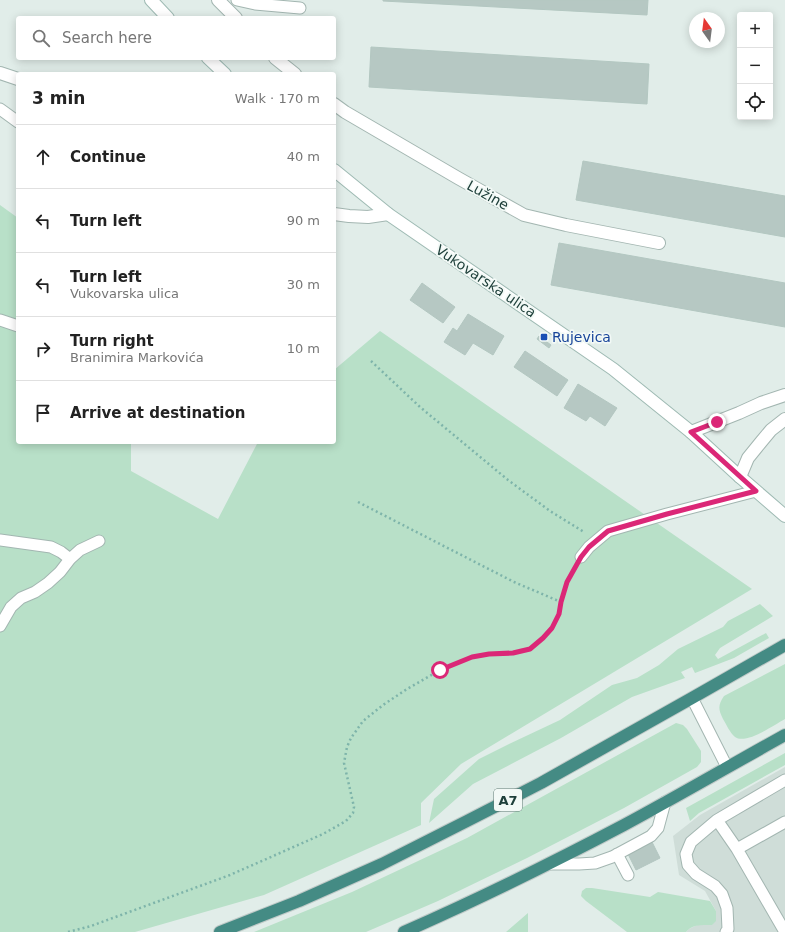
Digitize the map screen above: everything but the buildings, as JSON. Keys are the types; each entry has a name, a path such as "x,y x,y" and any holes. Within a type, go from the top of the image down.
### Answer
{"highway":[{"name":"A7","path":"220,932 299,901 389,861 541,782 785,645"},
{"path":"404,932 550,864 785,735"}],"street":[{"path":"151,0 166,16"},
{"path":"218,0 234,16"},
{"path":"210,60 223,72"},
{"path":"278,60 292,72"},
{"path":"0,73 16,78"},
{"name":"Lužine","path":"336,105 458,178 524,215 566,225 659,243"},
{"name":"Vukovarska ulica","path":"336,172 388,214 613,369 691,432 785,516"},
{"path":"336,214 368,217 388,214"},
{"path":"691,432 761,403 785,396"},
{"path":"740,477 748,458 771,430 785,419"}],"lane":[{"path":"237,0 255,4 300,8"},
{"path":"0,110 16,121"},
{"path":"0,320 16,325"},
{"path":"581,557 589,547 608,531 756,491"},
{"path":"0,540 51,547 70,559"},
{"path":"0,626 11,607 21,598 48,584 80,550 99,541"},
{"path":"692,698 727,767"},
{"path":"726,932 728,929 727,908 722,894 715,886 696,874 688,865 686,854 691,842 717,820 785,780"},
{"path":"550,864 595,863 617,854 651,836 658,828 665,802"},
{"path":"717,820 737,849 785,932"},
{"path":"737,849 785,822"},
{"path":"617,854 628,875"}],"path":[{"path":"371,361 420,407 508,480 550,511 598,540"},
{"path":"358,502 514,582 561,602"},
{"path":"68,932 91,926 230,874 323,834 346,821 353,813 354,807 344,763 351,738 363,721 407,689 440,670 472,657 489,654 513,653 530,649 552,628 559,614 567,582 581,557"}],"shaded area":[{"path":"785,767 785,932 686,932 697,925 712,925 716,911 705,891 679,875 673,836 700,815"}],"green space":[{"path":"0,205 16,217 16,444 131,444 131,471 218,519 257,444 336,444 336,368 380,331 752,589 461,764 421,803 421,825 264,895 135,932 0,932"},
{"path":"760,604 773,616 720,648 715,655 718,659 766,633 769,638 734,658 695,673 692,667 681,672 685,678 632,697 561,738 473,784 429,823 434,799 479,759 560,720 612,685 637,678 659,665 678,649 723,627 728,621"},
{"path":"785,664 785,719 753,736 740,739 735,737 728,728 720,712 719,707 724,696"},
{"path":"676,723 683,725 687,729 701,751 701,762 697,767 624,808 527,858 438,901 366,932 254,932 352,892 467,838"},
{"path":"785,753 785,765 699,813 690,821 686,808"},
{"path":"586,888 650,897 658,892 710,901 716,911 716,921 712,925 694,926 686,932 627,932 581,896 582,891"},
{"path":"528,913 528,932 506,932"}],"place":[{"name":"Rujevica","path":"544,337"}],"route":[{"path":"440,670 472,657 489,654 513,653 530,649 552,628 559,614 567,582 581,557 589,547 608,531 756,491 691,432 717,422"}]}
